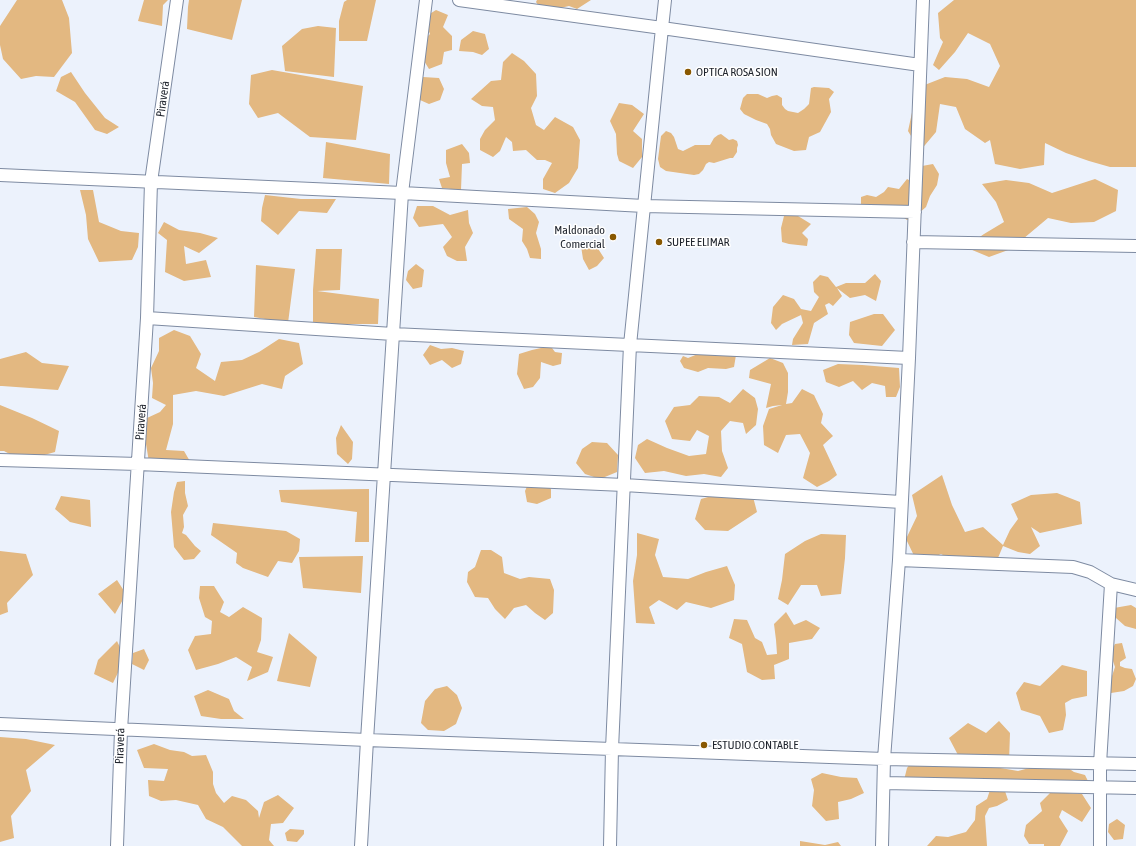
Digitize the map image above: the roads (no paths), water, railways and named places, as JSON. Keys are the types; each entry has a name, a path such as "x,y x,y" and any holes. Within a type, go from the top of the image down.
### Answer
{"street":[{"name":"Piraverá","path":"117,846 121,730 147,318 151,182 177,0"},
{"path":"361,846 402,193 426,0"},
{"path":"459,0 920,65"},
{"path":"610,846 612,749 630,345 665,0"},
{"path":"882,846 884,759 899,560 909,358 923,0"},
{"path":"0,175 402,193 644,206 915,212"},
{"path":"914,242 1136,246"},
{"path":"147,318 393,334 909,358"},
{"path":"0,460 138,464 624,485 901,502"},
{"path":"899,560 1073,567 1090,572 1111,584 1136,590"},
{"path":"1100,846 1100,764 1111,584"},
{"path":"0,724 367,740 884,759 1136,764"},
{"path":"884,783 1136,788"}],"place":[{"name":"OPTICA ROSA SION","path":"688,72"},
{"name":"Maldonado Comercial","path":"613,237"},
{"name":"SUPEE ELIMAR","path":"659,242"},
{"name":"ESTUDIO CONTABLE","path":"704,745"}]}
